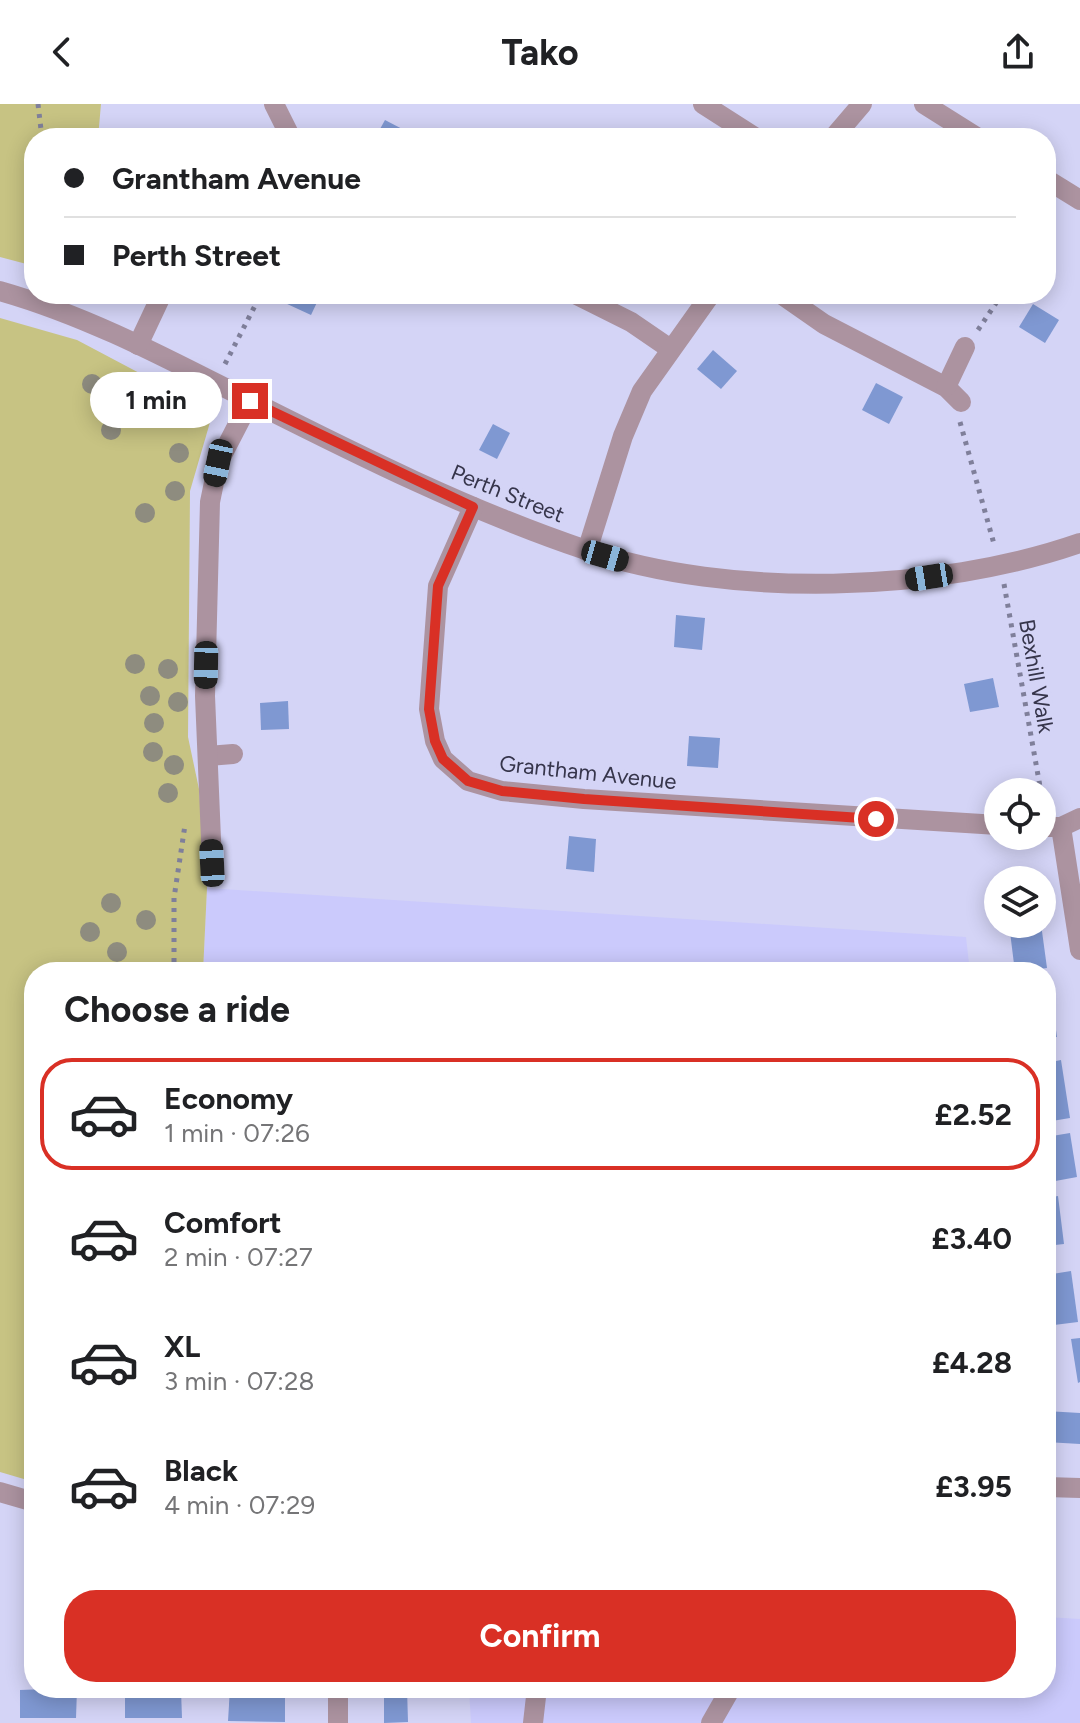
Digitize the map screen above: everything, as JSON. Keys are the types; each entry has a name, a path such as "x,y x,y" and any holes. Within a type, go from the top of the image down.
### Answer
{"street":[{"path":"274,104 286,128"},
{"path":"703,104 740,128"},
{"path":"842,128 862,104"},
{"path":"924,104 962,128"},
{"path":"1056,185 1080,200"},
{"name":"Perth Street","path":"0,291 24,299"},
{"name":"Perth Street","path":"39,304 90,321 473,507 587,551 694,574 780,583 905,581 1001,567 1080,543"},
{"path":"138,345 157,304"},
{"path":"595,304 631,322 669,348"},
{"path":"587,551 623,436 642,391 669,348 703,304"},
{"path":"795,304 824,324 946,387 961,402"},
{"path":"946,387 965,347"},
{"path":"212,863 205,696 210,502 218,463 250,401"},
{"name":"Grantham Avenue","path":"473,507 438,586 429,709 435,741 443,759 468,781 502,791 584,799 984,824"},
{"path":"208,756 233,754"},
{"path":"1061,824 1080,950"},
{"path":"1056,1487 1080,1488"},
{"path":"0,1492 24,1499"},
{"path":"338,1698 338,1723"},
{"path":"533,1723 536,1698"},
{"path":"711,1723 725,1698"}],"path":[{"path":"38,104 41,128"},
{"path":"216,383 256,304"},
{"path":"965,347 995,304"},
{"name":"Bexhill Walk","path":"961,402 960,422 1001,567 1039,778"},
{"path":"174,962 174,898 188,813"}],"shaded area":[{"path":"0,104 101,104 99,128 24,128 24,263 0,257"},
{"path":"0,318 77,340 213,412 190,491 188,737 199,789 207,888 203,962 24,962 24,1479 0,1472"},
{"path":"207,888 966,937 969,962 203,962"},
{"path":"1056,1618 1080,1619 1080,1723 471,1723 470,1698 1056,1698"}],"building":[{"path":"385,120 400,128 381,128"},
{"path":"287,304 316,304 311,315"},
{"path":"1033,304 1059,320 1045,343 1019,327"},
{"path":"713,350 737,371 721,389 697,369"},
{"path":"876,383 903,397 889,424 862,410"},
{"path":"493,424 510,433 497,459 479,450"},
{"path":"676,615 705,618 702,650 674,647"},
{"path":"993,678 999,707 970,712 964,684"},
{"path":"288,701 289,729 261,730 260,703"},
{"path":"689,736 720,738 718,768 687,766"},
{"path":"569,836 596,839 594,872 566,869"},
{"path":"1011,938 1043,938 1046,962 1014,962"},
{"path":"1061,1060 1070,1118 1056,1120 1056,1061"},
{"path":"1070,1133 1077,1177 1056,1181 1056,1135"},
{"path":"1056,1196 1064,1244 1056,1245"},
{"path":"1071,1271 1078,1322 1056,1325 1056,1273"},
{"path":"1080,1338 1080,1382 1078,1383 1071,1339"},
{"path":"1056,1412 1080,1413 1080,1444 1056,1443"},
{"path":"20,1690 24,1690 24,1698 77,1698 76,1718 20,1718"},
{"path":"125,1698 181,1698 182,1718 125,1718"},
{"path":"229,1698 285,1698 285,1722 228,1721"},
{"path":"384,1698 407,1698 408,1722 384,1723"}],"route":[{"path":"250,401 473,507 438,586 433,620 429,709 435,741 443,759 468,781 502,791 584,799 876,819"}]}
